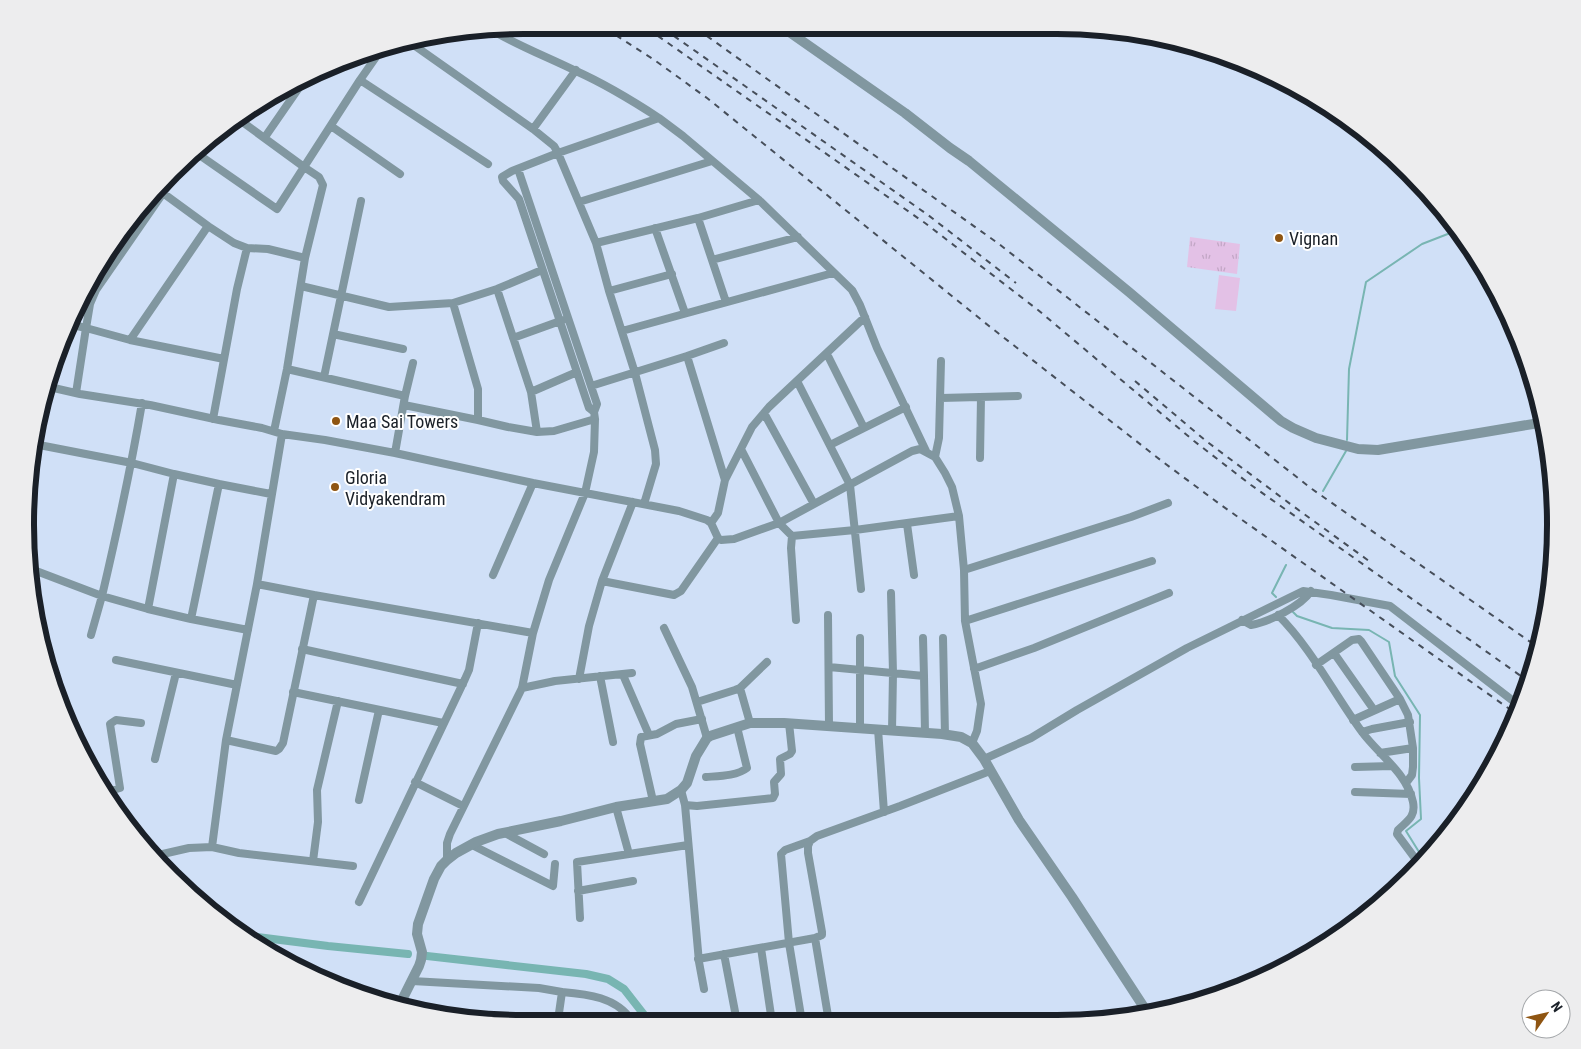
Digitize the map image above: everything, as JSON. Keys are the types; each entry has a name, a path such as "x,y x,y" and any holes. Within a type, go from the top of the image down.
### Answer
{"street":[{"path":"792,34 905,113 969,161 1129,292 1281,421 1293,428 1316,438 1358,449 1378,450 1537,423"},
{"path":"500,35 524,48 597,81 659,118 759,200 798,237 852,290 877,348 926,451"},
{"path":"415,46 533,130 558,153 596,243 635,372 655,450 656,464 644,504"},
{"path":"201,156 277,209 376,57"},
{"path":"533,130 576,70"},
{"path":"360,80 488,164"},
{"path":"265,137 298,89"},
{"path":"595,415 589,408 519,199 503,181 502,177 558,153 659,118"},
{"path":"212,847 226,740 248,630 271,494 278,432 305,258 323,185 319,177 243,123"},
{"path":"331,126 400,174"},
{"path":"579,202 712,160"},
{"path":"447,860 447,843 450,834 522,688 533,633 549,580 585,493 594,452 597,404 518,169"},
{"path":"104,271 136,232 167,188"},
{"path":"164,193 234,243 247,248 268,249 305,258"},
{"path":"596,243 698,218 759,200"},
{"path":"324,377 361,201"},
{"path":"698,218 726,302"},
{"path":"130,340 208,226"},
{"path":"655,228 684,313"},
{"path":"132,230 136,232"},
{"path":"712,260 798,237"},
{"path":"213,419 237,289 247,248"},
{"path":"301,286 341,294 389,307 453,303 496,289 542,270"},
{"path":"88,300 96,290 104,271"},
{"path":"622,330 833,272"},
{"path":"609,291 672,274"},
{"path":"496,289 531,392 538,432"},
{"path":"76,393 86,328 86,303"},
{"path":"453,303 478,388 478,420"},
{"path":"710,523 718,513 725,480 752,427 764,413 865,317"},
{"path":"513,338 568,318"},
{"path":"76,326 130,340 224,359"},
{"path":"333,334 403,349"},
{"path":"591,386 724,343"},
{"path":"827,354 864,428"},
{"path":"687,356 725,480"},
{"path":"935,457 939,438 941,361"},
{"path":"395,453 413,363"},
{"path":"287,370 405,396"},
{"path":"531,392 577,372"},
{"path":"797,381 850,485 862,589"},
{"path":"53,388 142,403 278,432 395,453 703,517 710,523 721,540 734,540 779,523 912,451 920,449 926,451 935,457 945,473 952,487 959,516 964,570 965,621 981,704 977,731 972,743"},
{"path":"941,398 1018,396"},
{"path":"980,458 981,397"},
{"path":"90,635 102,596 117,534 142,403"},
{"path":"404,405 508,428 538,432 554,431 595,415"},
{"path":"830,446 906,407"},
{"path":"764,413 814,504"},
{"path":"40,445 132,463 174,474 271,494"},
{"path":"741,449 779,523 792,536 797,537 907,524 959,516"},
{"path":"148,609 174,474"},
{"path":"494,575 533,483"},
{"path":"191,619 219,484"},
{"path":"579,679 589,626 602,581 633,502"},
{"path":"964,570 1131,517 1168,503"},
{"path":"907,524 914,575"},
{"path":"792,536 790,548 796,620"},
{"path":"602,581 674,595 681,591 718,538"},
{"path":"965,621 1152,561"},
{"path":"36,571 102,596 148,609 248,630"},
{"path":"256,584 533,633"},
{"path":"984,760 1031,738 1187,648 1303,591 1390,606 1514,701"},
{"path":"1242,620 1251,625 1278,615 1304,600 1311,591"},
{"path":"890,593 893,673 892,730"},
{"path":"974,669 1034,648 1169,593"},
{"path":"226,740 276,751 283,743 314,595"},
{"path":"828,614 829,726"},
{"path":"1278,615 1295,633 1362,732 1406,783 1414,811 1411,818 1398,830 1398,834 1416,859"},
{"path":"359,902 469,670 478,623"},
{"path":"664,628 682,664 697,702 707,738"},
{"path":"860,638 860,728"},
{"path":"923,638 925,732"},
{"path":"943,638 945,735"},
{"path":"1316,665 1352,640 1359,639 1400,699 1410,722 1413,748 1412,775 1406,783"},
{"path":"302,649 462,684"},
{"path":"1334,652 1374,710"},
{"path":"116,660 237,685"},
{"path":"697,702 740,688 767,662"},
{"path":"829,667 924,676"},
{"path":"155,759 176,673"},
{"path":"522,688 555,681 632,673"},
{"path":"623,675 649,735"},
{"path":"600,676 612,742"},
{"path":"740,688 750,723"},
{"path":"293,692 444,723"},
{"path":"1353,720 1400,699"},
{"path":"313,861 318,822 318,790 338,701"},
{"path":"359,800 379,710"},
{"path":"653,801 640,744 641,737 658,734 676,724 702,719"},
{"path":"112,790 120,788 110,724 116,720 141,723"},
{"path":"1362,732 1410,722"},
{"path":"402,1000 422,960 422,952 417,934 418,924 434,879 447,860 456,853 472,844 505,833 616,807 667,799 681,790 687,783 696,756 710,736 750,723 789,723 925,732 961,737 972,743 1019,820 1072,896 1143,1007"},
{"path":"685,805 698,806 773,798 775,794 774,782 780,776 780,759 792,751 789,723"},
{"path":"706,777 726,775 747,768 737,727"},
{"path":"878,729 884,812"},
{"path":"1380,754 1413,748"},
{"path":"1356,767 1392,766"},
{"path":"801,1015 789,943 781,854 784,850 810,841 816,836 990,771"},
{"path":"415,782 463,806"},
{"path":"681,790 685,805 698,959 704,989"},
{"path":"1355,792 1410,794"},
{"path":"616,807 630,854"},
{"path":"505,833 544,854"},
{"path":"698,959 815,938 822,935 808,853 810,841"},
{"path":"472,844 553,886 555,864"},
{"path":"580,918 577,862 688,845"},
{"path":"162,854 189,848 212,847 353,866"},
{"path":"578,891 633,881"},
{"path":"815,938 828,1015"},
{"path":"761,948 771,1015"},
{"path":"724,954 736,1015"},
{"path":"412,981 540,988 589,994 621,1008 627,1015"},
{"path":"559,1015 562,992"}],"green space":[{"path":"1190,237 1240,244 1237,274 1187,267"},
{"path":"1219,275 1240,278 1236,311 1215,309"}],"waterway":[{"path":"1347,440 1349,369 1366,282 1422,244 1451,233"},
{"path":"1323,491 1346,451"},
{"path":"1276,597 1272,593 1286,565"},
{"path":"1293,612 1297,616 1332,628 1369,630 1389,642 1395,676 1420,715 1419,778 1421,819 1406,831 1420,854"},
{"path":"259,937 408,954"},
{"path":"427,956 586,974 608,979 624,989 644,1015"}],"railway":[{"path":"614,34 653,59 707,98 989,326 1163,462 1511,710"},
{"path":"655,34 925,223 1038,310 1194,441 1251,485 1523,677"},
{"path":"671,34 928,215 1016,283"},
{"path":"704,34 999,244 1312,489 1533,644"},
{"path":"1135,381 1206,441 1369,561"}],"place":[{"name":"Vignan","path":"1279,238"},
{"name":"Maa Sai Towers","path":"336,421"},
{"name":"Gloria Vidyakendram","path":"335,487"}]}
